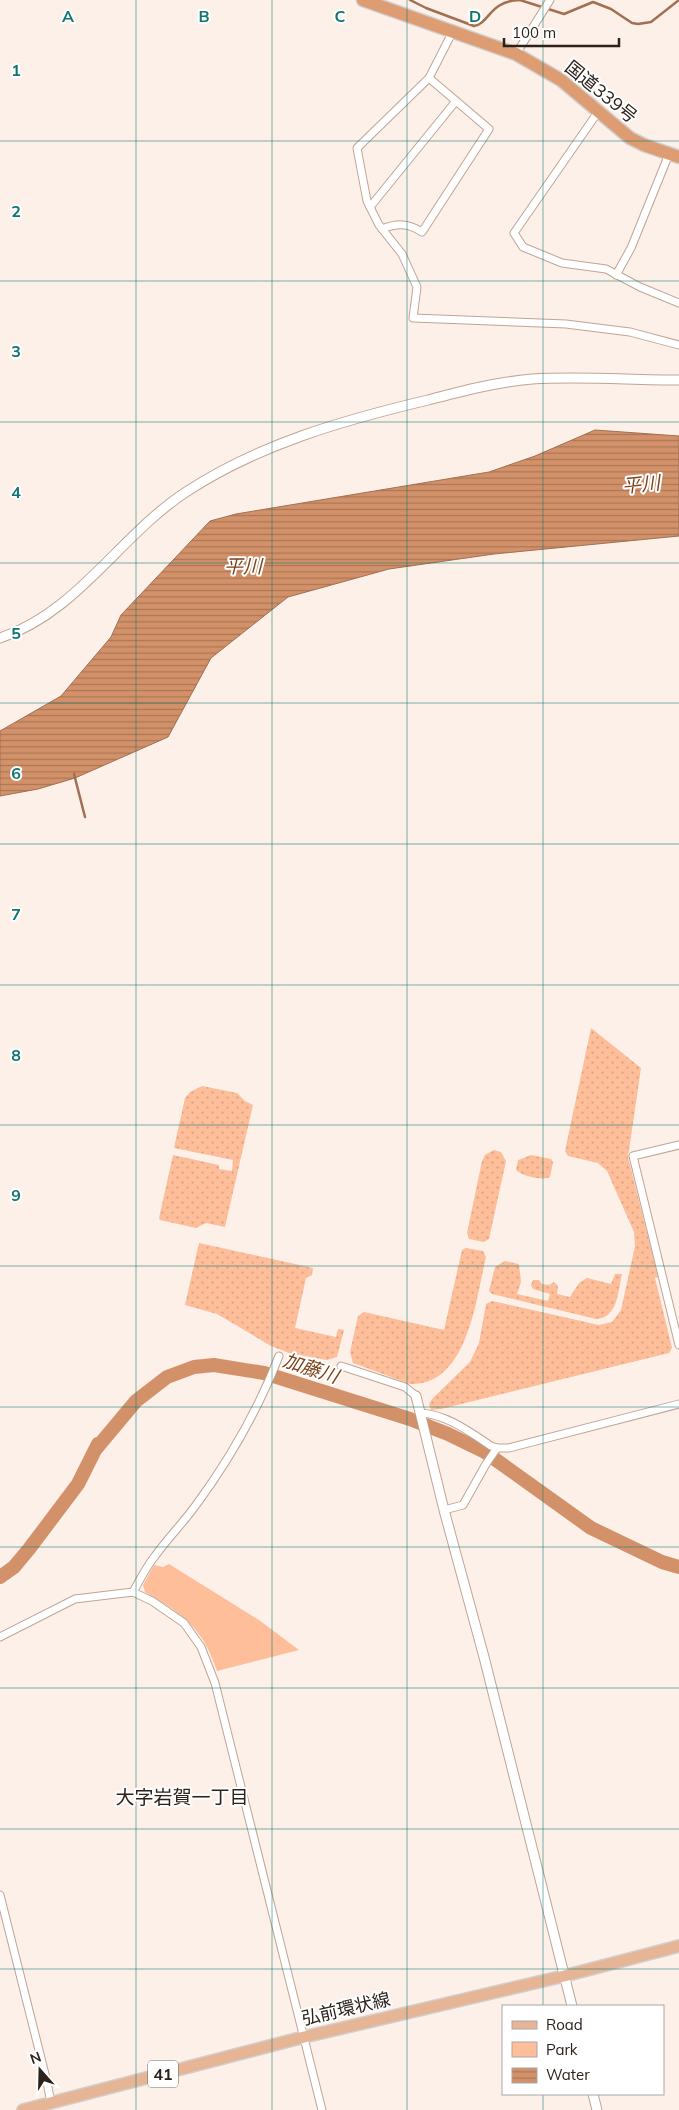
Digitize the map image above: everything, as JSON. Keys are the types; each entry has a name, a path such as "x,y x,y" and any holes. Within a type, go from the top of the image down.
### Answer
{"highway":[{"name":"国道339号","path":"363,0 516,54 561,80 630,138 674,156"}],"main road":[{"name":"弘前環状線","path":"23,2110 50,2106 304,2037 564,1976 679,1946"}],"street":[{"path":"516,54 548,0"},
{"path":"453,31 429,78 357,148 367,202 382,229 402,254 417,287 413,318 566,324 630,332 679,345"},
{"path":"382,229 395,224 413,226 422,232 489,129 429,78"},
{"path":"370,207 456,101"},
{"path":"598,112 514,233 523,247 562,263 606,270 679,303"},
{"path":"616,275 631,248 674,156"},
{"path":"0,638 26,628 43,618 71,596 140,530 185,493 233,464 314,430 474,388 530,379 679,380"},
{"path":"679,1144 633,1156 679,1345"},
{"path":"133,1592 154,1557 195,1507 220,1472 269,1384 280,1356"},
{"path":"341,1366 405,1388 416,1396 572,2005"},
{"path":"421,1416 432,1414 458,1425 495,1450 679,1404"},
{"path":"444,1510 463,1505 495,1450"},
{"path":"0,1637 74,1599 133,1592 152,1601 184,1623 201,1647 215,1684 322,2110"},
{"path":"0,1895 50,2106"},
{"path":"593,2095 597,2110"}],"green space":[{"path":"591,1028 641,1068 628,1157 658,1277 655,1278 672,1348 669,1353 431,1410 429,1404 433,1398 470,1362 479,1343 486,1304 492,1301 599,1325 612,1322 621,1310 635,1246 634,1232 607,1171 598,1163 568,1156 565,1151"},
{"path":"202,1086 237,1093 245,1101 253,1105 225,1227 206,1223 196,1228 160,1220 159,1218 173,1155 219,1165 219,1169 232,1171 233,1160 174,1148 185,1098 190,1092"},
{"path":"494,1150 501,1152 506,1161 489,1239 484,1242 469,1239 467,1233 482,1161 485,1155"},
{"path":"531,1155 551,1159 553,1162 550,1177 532,1177 516,1170 518,1160"},
{"path":"199,1243 313,1268 312,1275 306,1278 295,1328 336,1337 338,1329 344,1330 337,1357 327,1360 289,1353 271,1346 217,1314 185,1305"},
{"path":"466,1248 483,1251 486,1257 473,1316 466,1337 457,1356 445,1371 430,1381 410,1384 353,1363 350,1352 358,1316 364,1312 444,1330 462,1250"},
{"path":"505,1261 519,1264 521,1282 517,1294 548,1301 550,1294 533,1289 531,1285 533,1280 539,1280 542,1284 549,1285 554,1282 558,1286 557,1294 570,1297 579,1283 587,1278 611,1284 615,1274 622,1274 616,1302 609,1314 596,1319 492,1294 489,1291 495,1267"},
{"path":"169,1564 259,1620 299,1650 217,1671 205,1643 190,1624 171,1608 145,1592 143,1585 154,1565 163,1567"}],"water":[{"name":"平川","path":"595,430 679,436 679,536 494,554 389,569 288,597 211,658 168,737 75,778 38,789 0,796 0,731 61,696 111,637 121,615 210,521 236,514 489,472 535,456"}],"waterway":[{"path":"410,0 474,26 484,21 502,4 520,0"},
{"path":"520,0 564,14 593,2 611,9 632,23 638,24 651,22 679,0"},
{"path":"74,774 85,817"},
{"name":"加藤川","path":"0,1577 14,1567 29,1549 78,1484 98,1444 95,1450 136,1401 167,1377 194,1367 214,1365 264,1373 410,1419 448,1434 485,1452 591,1528 662,1562 679,1567"}],"district":[{"name":"大字岩賀一丁目","path":"182,1797"}]}
